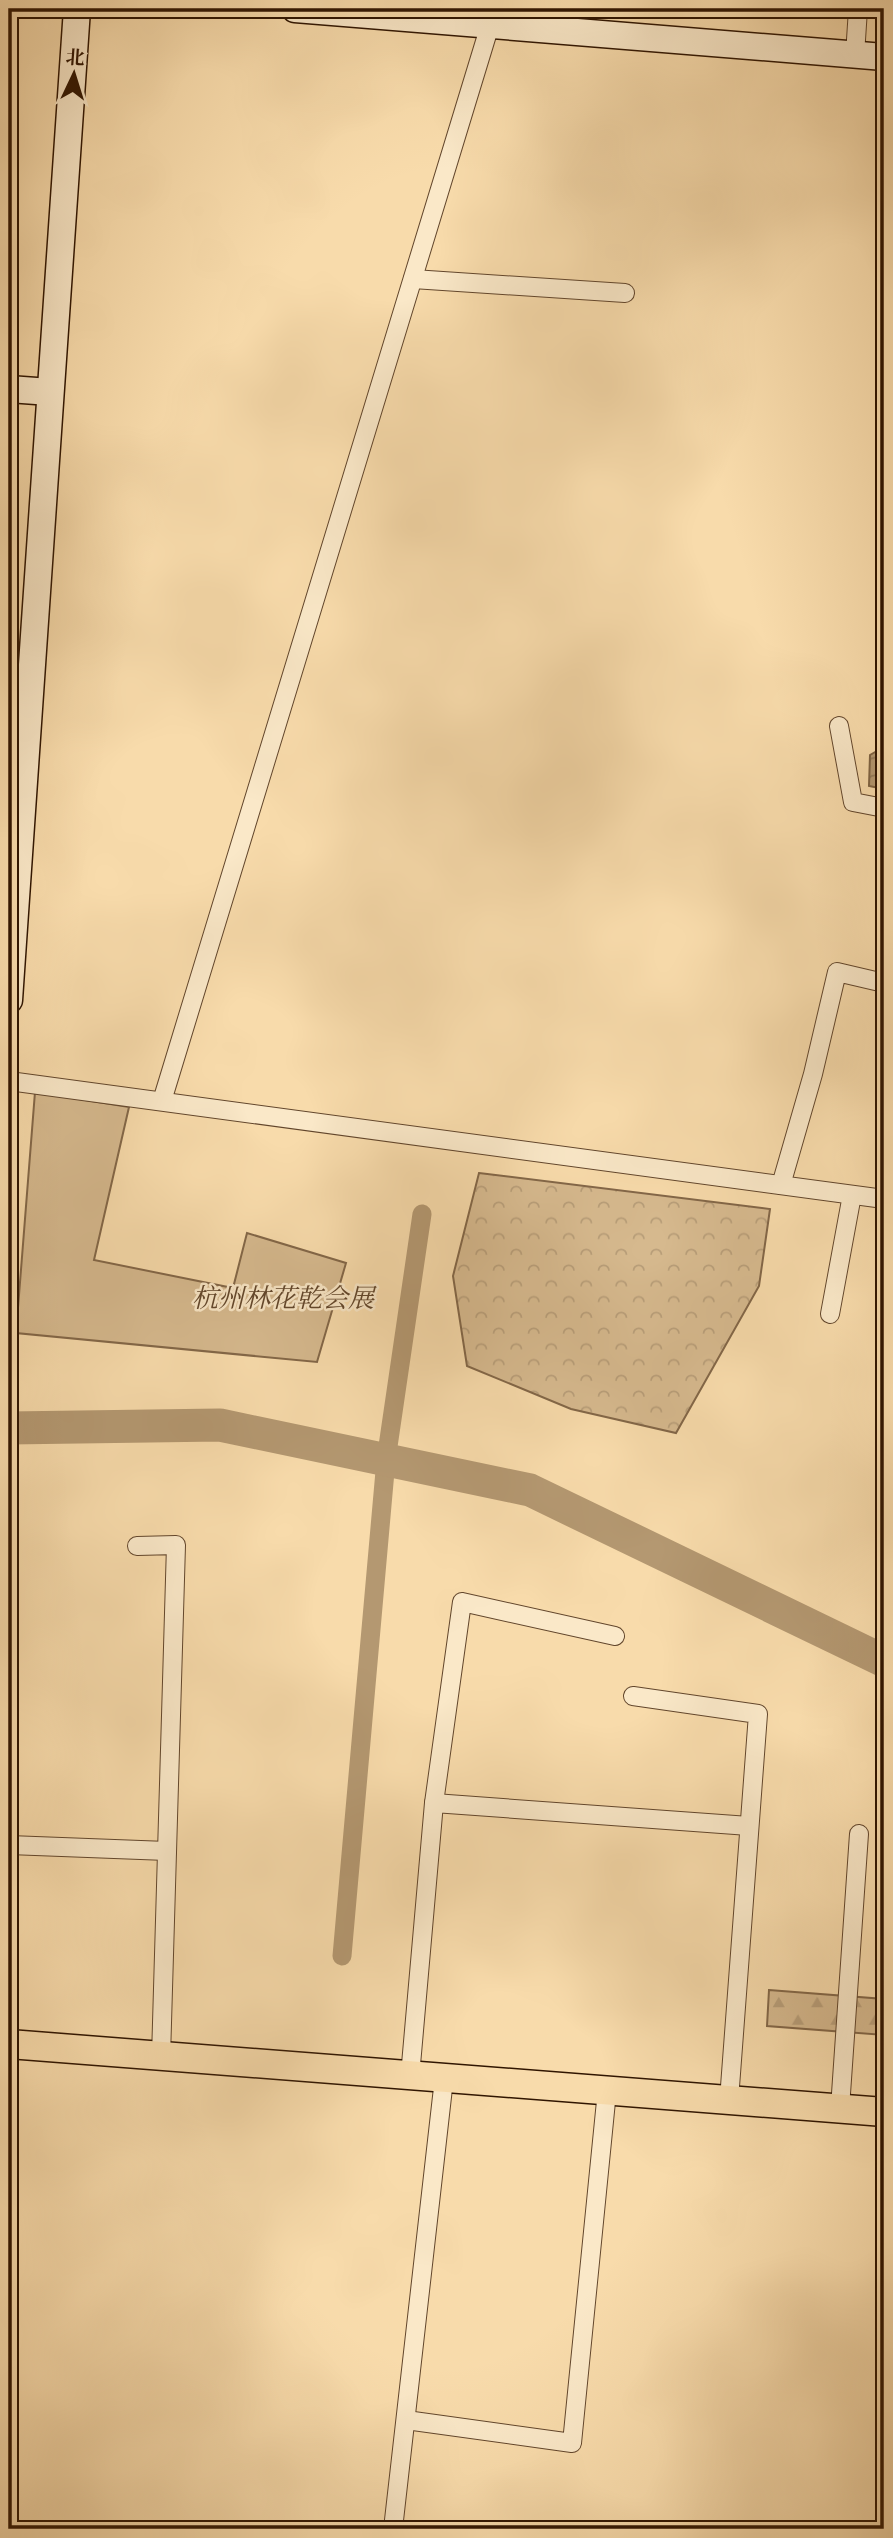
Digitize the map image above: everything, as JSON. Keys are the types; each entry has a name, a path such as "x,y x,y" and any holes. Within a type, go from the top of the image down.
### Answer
{"main road":[{"path":"9,2044 884,2112"}],"street":[{"path":"9,1000 77,9"},
{"path":"295,9 366,12 490,25 884,57"},
{"path":"855,55 858,9"},
{"path":"162,1101 490,25"},
{"path":"413,279 625,293"},
{"path":"9,389 50,392"},
{"path":"839,726 853,802 884,808"},
{"path":"781,1185 813,1074 837,972 884,983"},
{"path":"9,1081 884,1199"},
{"path":"830,1314 852,1195"},
{"path":"137,1546 176,1545 161,2057"},
{"path":"410,2076 435,1802 462,1602 615,1636"},
{"path":"633,1696 758,1714 729,2100"},
{"path":"435,1802 749,1826"},
{"path":"840,2108 859,1834"},
{"path":"9,1846 167,1851"},
{"path":"393,2529 444,2079"},
{"path":"406,2420 572,2443 607,2091"}],"green space":[{"name":"杭州林花乾会展","path":"35,1092 129,1107 94,1260 233,1288 247,1233 346,1263 317,1362 16,1333"},
{"path":"479,1173 770,1209 759,1286 676,1433 571,1409 467,1366 453,1276"},
{"path":"769,1990 884,1999 884,2035 767,2026"}],"water":[{"path":"884,747 884,789 869,786 870,755"}],"waterway":[{"path":"342,1956 386,1460 422,1214"},
{"path":"9,1428 220,1425 530,1490 884,1661"}]}
